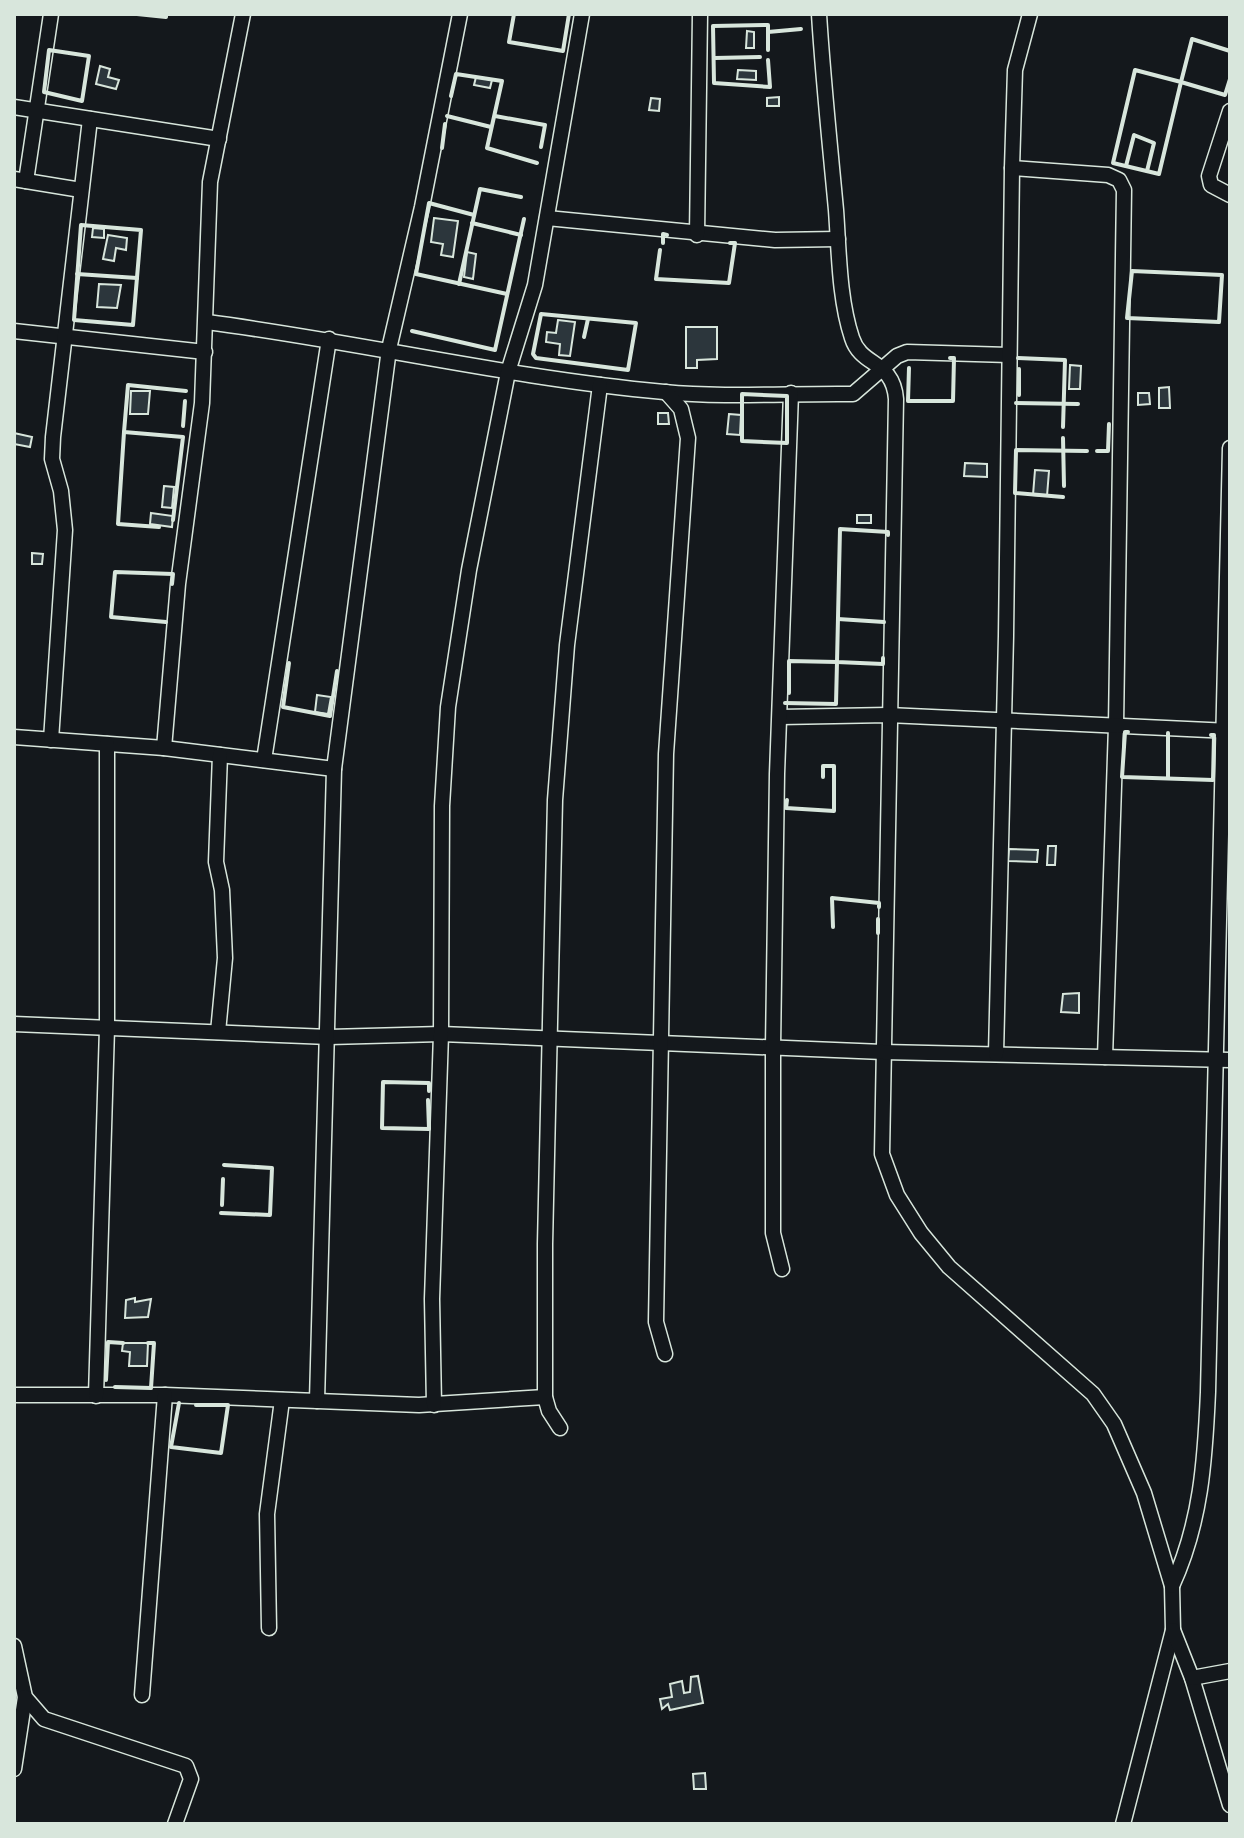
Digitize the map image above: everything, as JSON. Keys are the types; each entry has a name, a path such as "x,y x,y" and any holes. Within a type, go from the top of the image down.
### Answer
{"street":[{"path":"51,14 37,110 20,180 81,190"},
{"path":"164,748 178,584 202,403 207,322 208,205 243,14"},
{"path":"317,1401 334,769 389,349 422,207 460,14"},
{"path":"434,1405 432,1299 441,1034 442,806 448,707 455,646 508,372 535,285 582,14"},
{"path":"697,235 700,14"},
{"path":"819,14 838,239 852,341 895,383 896,399 882,1154 897,1195 949,1267 1093,1394 1107,1414 1144,1493 1172,1586 1173,1630 1123,1824"},
{"path":"996,1054 1005,720 1015,70 1030,14"},
{"path":"14,107 219,139"},
{"path":"1230,111 1209,176 1211,185 1230,195"},
{"path":"51,740 65,530 61,491 52,459 63,335 90,119"},
{"path":"1012,168 1108,175 1119,180 1124,190 1116,726 1105,1057"},
{"path":"547,218 697,235 775,240 838,239"},
{"path":"207,322 329,339 508,372 666,392 853,394 882,367 907,352 1009,355"},
{"path":"14,331 205,352"},
{"path":"264,760 329,339"},
{"path":"560,1428 549,1411 545,1397 545,1244 555,800 567,645 600,385"},
{"path":"665,1354 656,1322 666,754 688,438 681,409 666,392"},
{"path":"782,1269 773,1233 773,1047 791,393"},
{"path":"1172,1586 1190,1542 1200,1502 1204,1467 1223,1060 1230,448"},
{"path":"780,717 888,715 1228,731"},
{"path":"14,737 164,748 334,769"},
{"path":"96,1396 107,1028 107,744"},
{"path":"218,1032 225,958 222,890 216,862 220,755"},
{"path":"14,1024 329,1037 441,1034 883,1052 1223,1060"},
{"path":"14,1395 165,1395 434,1405 545,1397"},
{"path":"142,1695 165,1395"},
{"path":"269,1628 267,1514 282,1400"},
{"path":"1173,1630 1192,1678 1230,1805"},
{"path":"14,1646 25,1697 14,1769"},
{"path":"1192,1678 1230,1671"},
{"path":"25,1697 36,1713 52,1724 186,1766 191,1779 175,1824"}],"building":[{"path":"747,31 754,32 754,48 746,48"},
{"path":"100,66 110,69 108,77 119,80 116,89 96,84"},
{"path":"738,70 756,71 756,80 737,79"},
{"path":"476,77 492,80 490,88 474,85"},
{"path":"779,97 779,106 767,106 767,98"},
{"path":"651,98 660,99 659,111 649,110"},
{"path":"434,218 458,221 453,257 441,255 443,244 431,242"},
{"path":"93,228 104,229 104,238 92,237"},
{"path":"108,235 127,238 126,250 116,248 114,261 103,259"},
{"path":"467,252 476,254 473,279 464,277"},
{"path":"99,284 121,285 117,308 97,307"},
{"path":"558,320 575,322 570,356 559,355 560,344 546,342 547,332 556,333"},
{"path":"686,327 717,327 717,359 697,360 697,368 686,368"},
{"path":"1070,365 1081,366 1080,389 1069,389"},
{"path":"1169,387 1170,408 1159,408 1159,388"},
{"path":"131,391 150,391 148,414 130,414"},
{"path":"1138,393 1149,393 1150,404 1138,405"},
{"path":"658,413 668,413 669,424 658,424"},
{"path":"729,414 741,415 740,435 727,434"},
{"path":"14,433 32,437 30,447 14,444"},
{"path":"965,463 987,464 987,477 964,476"},
{"path":"1035,470 1049,471 1047,496 1033,495"},
{"path":"164,486 174,487 172,508 162,507"},
{"path":"151,513 173,516 172,527 150,524"},
{"path":"857,515 871,515 871,523 857,523"},
{"path":"32,553 43,554 42,564 32,564"},
{"path":"317,695 331,697 328,714 315,712"},
{"path":"1048,846 1056,846 1055,865 1047,865"},
{"path":"1009,849 1038,850 1037,862 1008,861"},
{"path":"1079,993 1079,1013 1061,1012 1063,994"},
{"path":"135,1298 135,1302 151,1299 148,1317 125,1318 126,1300"},
{"path":"123,1343 148,1343 147,1366 129,1366 130,1352 122,1351"},
{"path":"698,1676 703,1703 670,1710 668,1704 662,1709 660,1699 672,1697 670,1684 682,1681 684,1693 690,1692 691,1677"},
{"path":"705,1773 706,1789 694,1789 693,1774"}],"wall":[{"path":"95,14 108,14"},
{"path":"137,14 166,17 166,14"},
{"path":"514,14 509,42 563,51 569,14"},
{"path":"768,50 768,25 713,26 714,83 770,87 768,60"},
{"path":"768,32 801,29"},
{"path":"1230,51 1192,39 1181,82 1225,95 1230,79"},
{"path":"49,50 89,56 82,101 44,92 49,50"},
{"path":"715,58 760,57"},
{"path":"1135,70 1181,82 1159,174 1113,163 1135,70"},
{"path":"451,96 456,74 502,81 487,148 537,163"},
{"path":"447,116 491,127"},
{"path":"495,116 545,125 541,147"},
{"path":"442,148 445,124"},
{"path":"1126,166 1134,135 1154,143 1147,171"},
{"path":"459,284 480,189 521,197"},
{"path":"474,215 429,203 416,274 507,294"},
{"path":"412,331 495,350 524,219"},
{"path":"472,223 521,235"},
{"path":"81,225 141,230 133,325 74,320 81,225"},
{"path":"663,243 663,234 667,235"},
{"path":"660,250 656,279 729,283 735,243 730,243"},
{"path":"1132,271 1222,275 1219,322 1127,318 1132,271"},
{"path":"77,274 137,278"},
{"path":"541,314 636,323 628,370 536,358 533,354 541,314"},
{"path":"584,337 588,319"},
{"path":"909,368 908,401 953,401 954,358 950,358"},
{"path":"1018,358 1065,360 1063,427"},
{"path":"1019,369 1019,395"},
{"path":"173,520 183,437 124,432 128,385 186,391"},
{"path":"742,394 787,396 787,443 742,441 742,394"},
{"path":"183,426 185,401"},
{"path":"1016,403 1078,404"},
{"path":"1097,451 1108,451 1109,424"},
{"path":"124,432 118,524 159,527"},
{"path":"1063,438 1064,486"},
{"path":"1063,497 1015,493 1016,450 1087,451"},
{"path":"883,658 883,664 837,662 840,529 888,532 888,535"},
{"path":"166,622 111,617 115,572 173,574 172,584"},
{"path":"838,619 884,622"},
{"path":"785,703 836,704 837,662 789,661 789,693"},
{"path":"289,663 283,707 330,716 337,671"},
{"path":"1128,732 1125,732 1122,777 1213,780 1214,735 1211,735"},
{"path":"1168,733 1168,778"},
{"path":"787,800 786,808 834,811 834,766 823,766 823,777"},
{"path":"833,927 832,898 879,903 879,907"},
{"path":"878,919 878,933"},
{"path":"428,1100 429,1129 382,1128 383,1082 429,1083 429,1091"},
{"path":"221,1213 270,1215 272,1168 224,1165"},
{"path":"222,1205 223,1179"},
{"path":"106,1380 108,1342 123,1343"},
{"path":"115,1387 151,1388 154,1343 148,1343"},
{"path":"179,1403 171,1447 221,1453 228,1405 196,1405"}]}
